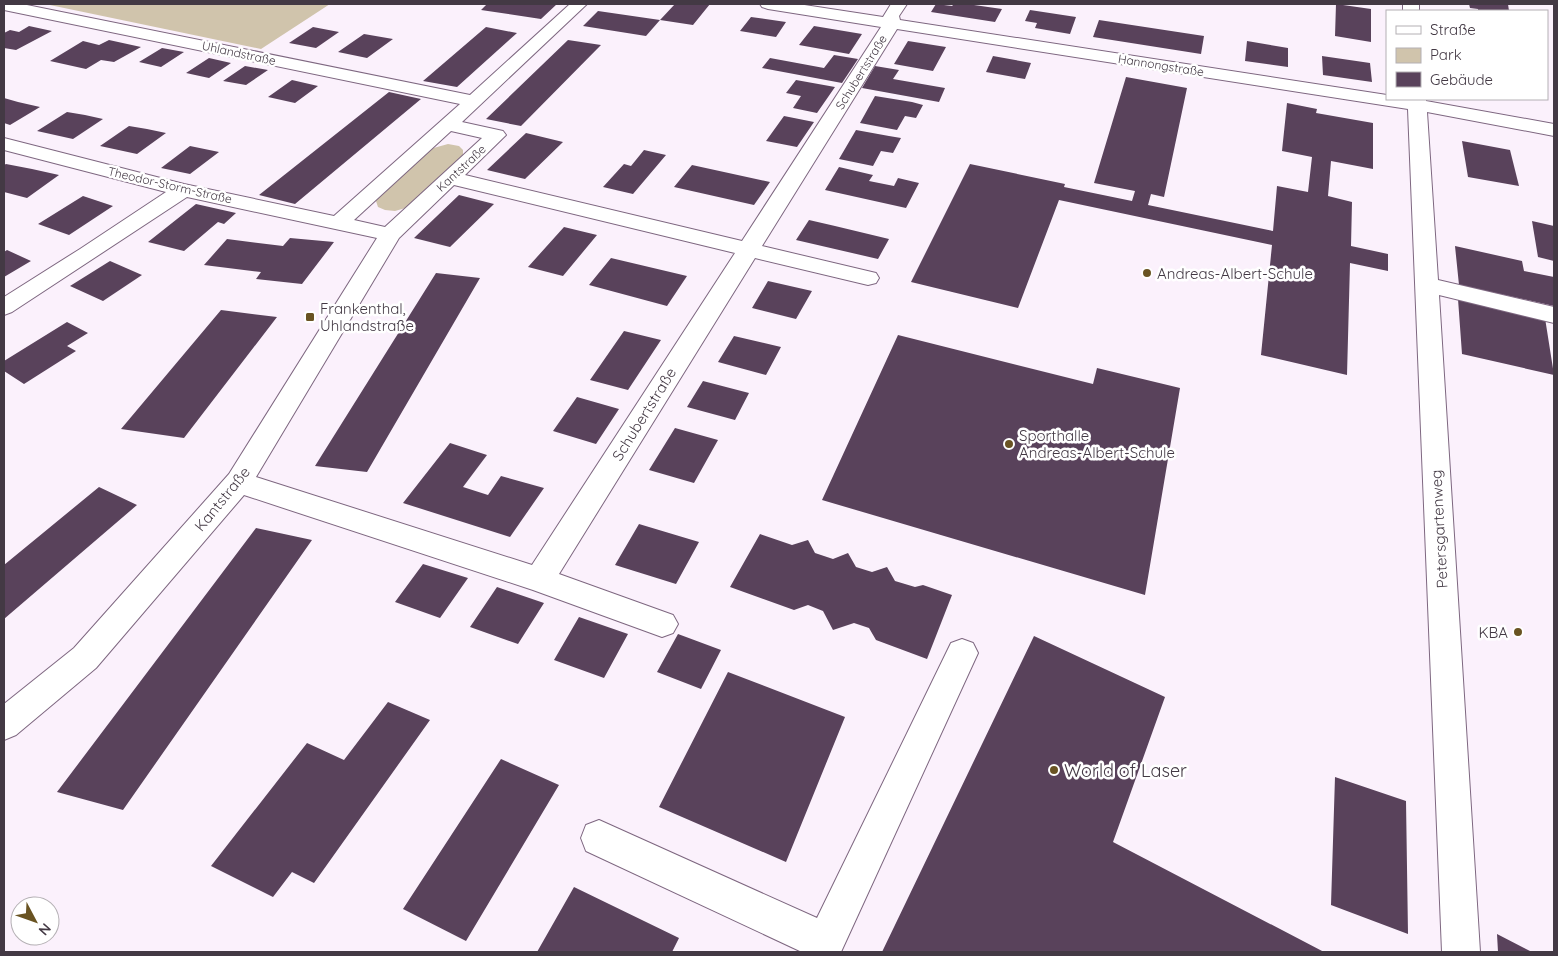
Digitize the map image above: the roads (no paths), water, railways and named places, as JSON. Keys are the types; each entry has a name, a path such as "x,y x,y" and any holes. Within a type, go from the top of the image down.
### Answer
{"street":[{"name":"Hannongstraße","path":"768,4 896,13 1386,97"},
{"path":"338,223 474,102 578,5"},
{"name":"Uhlandstraße","path":"4,6 474,102"},
{"name":"Schubertstraße","path":"539,580 896,13"},
{"name":"Hannongstraße","path":"1417,102 1554,130"},
{"name":"Petersgartenweg","path":"1417,102 1461,952"},
{"name":"Kantstraße","path":"4,724 85,658 240,482 390,234 496,135 448,125"},
{"name":"Theodor-Storm-Straße","path":"4,144 183,190 338,223"},
{"path":"451,178 868,278"},
{"path":"4,307 88,254 183,190"},
{"path":"338,223 390,234"},
{"path":"1427,285 1554,315"},
{"path":"240,482 539,580 662,624"},
{"path":"599,838 823,947 962,653"}],"place":[{"name":"Andreas-Albert-Schule","path":"1147,273"},
{"name":"Frankenthal, Uhlandstraße","path":"310,317"},
{"name":"Sporthalle Andreas-Albert-Schule","path":"1009,444"},
{"name":"KBA","path":"1518,632"},
{"name":"World of Laser","path":"1054,770"}]}
